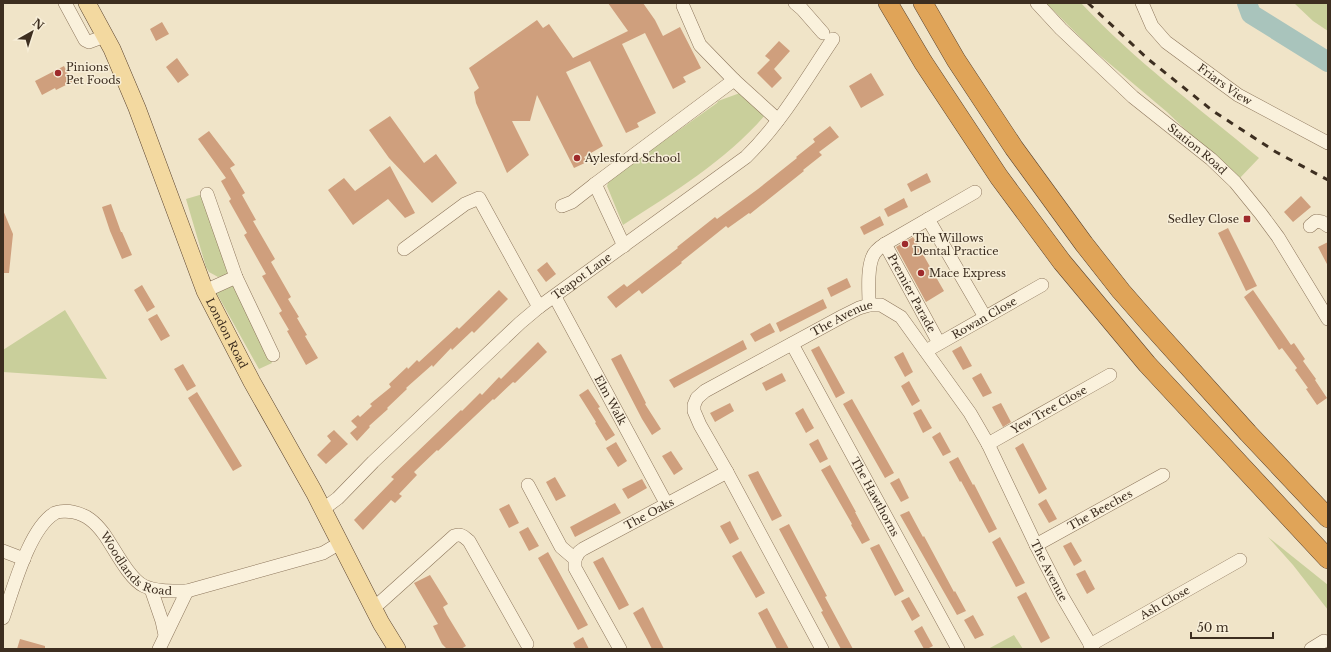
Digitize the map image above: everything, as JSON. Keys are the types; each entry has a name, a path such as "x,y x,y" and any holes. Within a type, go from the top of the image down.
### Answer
{"highway":[{"path":"888,3 923,62 998,177 1062,262 1147,364 1328,559"},
{"path":"923,3 956,60 1014,148 1120,291 1238,423 1328,518"}],"main road":[{"name":"London Road","path":"88,3 106,36 137,108 205,291 252,382 314,492 322,510 397,649"}],"street":[{"path":"65,3 85,40 90,42 106,36"},
{"name":"Teapot Lane","path":"322,510 338,498 514,328 539,307 555,297 746,157 762,141 778,120 828,36 795,3"},
{"name":"Station Road","path":"1037,3 1061,29 1133,97 1211,159 1235,182 1278,237 1328,319"},
{"name":"Friars View","path":"1142,3 1152,26 1172,46 1238,95 1328,143"},
{"path":"683,6 700,45 734,80 778,120"},
{"path":"562,206 572,202 734,80"},
{"path":"595,184 624,246"},
{"path":"869,305 869,275 872,257 884,244 975,192"},
{"path":"207,194 236,277 273,354"},
{"path":"404,249 465,204 479,198 539,307"},
{"path":"928,219 985,317"},
{"path":"1310,226 1316,221 1322,222 1328,226"},
{"name":"Premier Parade","path":"884,244 938,343"},
{"path":"205,291 236,277"},
{"name":"Rowan Close","path":"926,351 1042,285"},
{"name":"Elm Walk","path":"555,297 666,503"},
{"name":"The Avenue","path":"822,649 727,472 700,425 694,411 694,405 697,398 705,391 859,308 869,305 881,305 901,317 970,413 988,444 1062,596 1092,647"},
{"name":"The Hawthorns","path":"792,344 958,649"},
{"name":"Yew Tree Close","path":"988,444 1110,375"},
{"name":"The Oaks","path":"575,559 579,552 583,549 666,503 727,472"},
{"name":"The Beeches","path":"1036,545 1163,475"},
{"path":"528,485 561,547 575,559 575,568 620,649"},
{"name":"Woodlands Road","path":"3,618 24,559 44,523 56,512 69,511 82,513 94,522 134,578 143,586 151,589 169,591 187,591 324,553 340,543"},
{"path":"374,608 454,536 463,536 469,541 527,644"},
{"path":"3,551 24,559"},
{"name":"Ash Close","path":"1092,647 1240,560"},
{"path":"151,589 162,621 164,635"},
{"path":"159,649 164,635 187,591"},
{"path":"1311,649 1324,641"}],"green space":[{"path":"1046,3 1081,3 1101,24 1145,64 1259,158 1238,180 1167,112 1091,48"},
{"path":"1294,3 1328,3 1328,31 1313,21"},
{"path":"740,93 765,115 734,147 698,175 623,225 607,186 609,180 718,101"},
{"path":"203,194 230,268 227,275 218,277 209,272 206,267 186,199"},
{"path":"232,285 237,289 272,363 259,369 216,292"},
{"path":"65,310 107,379 3,372 3,350"},
{"path":"1268,537 1328,585 1328,610 1293,565"},
{"path":"1014,635 1023,649 988,649"}],"building":[{"path":"608,3 643,3 655,20 663,36 680,27 701,68 683,77 686,82 673,89 645,33 622,44 656,113 637,123 639,127 626,133 590,61 566,72 603,146 584,157 587,162 574,168 537,95 530,121 512,121 529,155 507,173 476,103 474,92 479,88 469,68 537,20 543,28 549,24 573,58 628,31"},
{"path":"162,22 169,34 156,41 150,29"},
{"path":"779,41 790,51 774,69 782,78 772,88 757,73 770,60 765,56"},
{"path":"177,58 189,75 178,83 166,67"},
{"name":"Pinions Pet Foods","path":"64,66 72,82 56,90 55,88 42,95 35,81"},
{"path":"871,73 884,95 861,108 849,86"},
{"path":"390,116 424,163 436,154 457,183 432,203 389,158 369,130"},
{"path":"830,126 839,137 819,152 822,155 803,170 804,171 750,214 749,213 728,228 726,226 642,294 639,290 616,308 607,297 624,284 627,287 678,248 677,247 715,217 717,219 758,189 797,158 796,157 815,142 813,139"},
{"path":"209,131 235,165 230,168 245,193 242,195 256,220 253,221 275,259 271,262 291,297 288,299 299,317 297,318 307,335 305,336 318,358 306,365 287,331 289,330 279,313 282,311 262,276 266,274 244,235 247,233 229,201 231,199 221,181 226,178 198,139"},
{"path":"390,166 415,213 405,218 388,199 353,225 328,190 344,178 355,191"},
{"path":"927,173 931,182 911,192 907,184"},
{"path":"1301,196 1311,207 1293,222 1284,212"},
{"path":"904,198 908,207 888,217 884,209"},
{"path":"111,204 121,232 132,255 122,259 102,207"},
{"path":"3,210 13,234 9,273 3,273"},
{"path":"880,216 884,225 864,235 860,227"},
{"path":"1228,228 1257,286 1246,291 1218,233"},
{"path":"913,237 944,291 926,302 896,247"},
{"path":"1328,242 1328,266 1318,247"},
{"path":"547,262 556,274 546,282 537,270"},
{"path":"847,278 851,287 831,297 827,288"},
{"path":"142,285 155,307 147,312 134,290"},
{"path":"499,290 508,299 474,333 472,331 452,350 451,348 433,367 432,365 406,388 407,389 369,426 370,427 357,441 350,433 357,427 351,421 358,415 360,417 372,406 370,404 391,387 389,384 407,367 408,369 417,360 419,362 457,327 459,329"},
{"path":"1253,290 1291,345 1294,343 1305,359 1303,361 1327,398 1317,405 1306,389 1308,388 1295,370 1297,368 1282,348 1279,350 1244,297"},
{"path":"823,299 827,308 780,332 776,323"},
{"path":"157,314 170,336 161,341 148,319"},
{"path":"770,323 775,332 755,342 750,334"},
{"path":"743,340 747,349 674,388 669,380"},
{"path":"538,342 547,352 515,383 513,382 494,400 493,399 414,472 417,475 399,494 402,496 395,503 391,500 363,530 354,520 394,479 391,477 480,393 482,395 499,377 501,379"},
{"path":"819,346 845,393 836,398 811,350"},
{"path":"961,346 972,366 963,370 952,351"},
{"path":"903,352 913,372 905,377 894,357"},
{"path":"621,354 646,403 645,404 661,429 652,435 642,419 611,359"},
{"path":"183,364 196,386 187,391 174,369"},
{"path":"782,373 786,381 766,391 762,383"},
{"path":"981,373 992,393 983,397 972,378"},
{"path":"909,381 920,401 912,406 901,386"},
{"path":"588,389 600,407 598,408 615,435 606,441 579,395"},
{"path":"197,392 242,466 233,471 188,398"},
{"path":"852,399 894,473 885,478 843,404"},
{"path":"730,403 734,411 715,422 710,413"},
{"path":"1001,403 1011,422 1003,427 992,407"},
{"path":"803,408 814,428 806,433 795,413"},
{"path":"921,409 932,428 923,433 913,413"},
{"path":"334,430 348,444 326,464 317,455 331,441 327,436"},
{"path":"940,432 951,452 943,456 932,437"},
{"path":"818,439 828,459 820,463 809,444"},
{"path":"616,442 627,461 618,467 606,448"},
{"path":"1023,443 1047,489 1039,494 1015,448"},
{"path":"671,451 683,469 674,475 662,456"},
{"path":"958,457 973,485 974,484 997,529 989,533 949,462"},
{"path":"830,465 870,540 862,544 821,470"},
{"path":"758,471 782,516 772,521 748,475"},
{"path":"555,477 566,496 556,501 546,482"},
{"path":"899,478 909,498 901,502 890,483"},
{"path":"642,479 647,488 628,499 622,489"},
{"path":"1046,499 1057,519 1049,523 1038,504"},
{"path":"615,503 621,513 575,537 570,527"},
{"path":"509,504 519,523 509,528 499,509"},
{"path":"909,511 966,611 957,615 900,515"},
{"path":"730,521 739,539 730,544 720,526"},
{"path":"789,524 827,596 825,597 853,649 841,649 821,612 823,611 779,529"},
{"path":"528,527 539,546 529,551 519,532"},
{"path":"1000,537 1025,583 1016,587 992,542"},
{"path":"1071,542 1082,561 1074,566 1063,546"},
{"path":"879,544 904,591 895,596 870,548"},
{"path":"741,551 765,593 756,598 732,556"},
{"path":"548,552 588,625 578,630 538,558"},
{"path":"603,557 629,605 619,610 593,562"},
{"path":"1085,570 1095,589 1087,594 1076,574"},
{"path":"430,575 448,604 443,607 466,646 461,649 447,649 442,644 433,626 438,624 414,583"},
{"path":"1026,592 1050,638 1041,643 1017,597"},
{"path":"909,597 920,616 912,621 901,601"},
{"path":"643,607 664,649 652,649 633,613"},
{"path":"767,608 789,649 777,649 758,613"},
{"path":"973,615 984,635 975,639 964,620"},
{"path":"922,626 933,646 927,649 924,649 914,631"},
{"path":"583,637 589,649 576,649 573,643"},
{"path":"20,639 45,646 45,649 17,649"}],"waterway":[{"path":"1247,3 1251,14 1328,62"}],"railway":[{"path":"1088,3 1148,59 1213,111 1276,152 1328,180"}],"place":[{"name":"Pinions Pet Foods","path":"58,73"},
{"name":"Aylesford School","path":"577,158"},
{"name":"Sedley Close","path":"1247,219"},
{"name":"The Willows Dental Practice","path":"905,244"},
{"name":"Mace Express","path":"921,273"}]}
